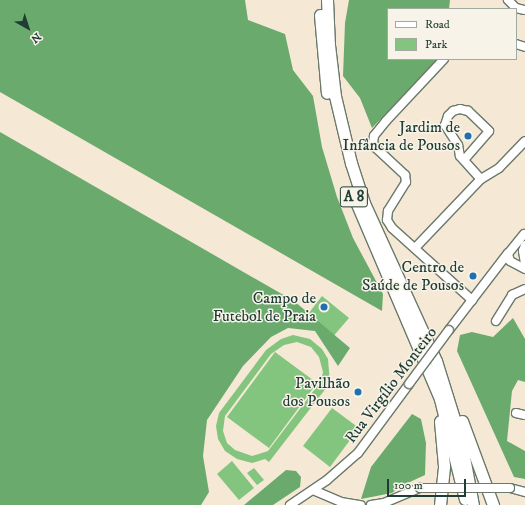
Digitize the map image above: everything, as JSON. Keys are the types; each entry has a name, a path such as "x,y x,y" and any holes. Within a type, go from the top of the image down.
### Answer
{"highway":[{"name":"A 8","path":"320,0 323,64 335,131 344,167 369,236 435,374 450,432 466,505"},
{"name":"A 8","path":"328,0 329,45 335,96 351,163 364,203 435,374 461,441 473,505"},
{"path":"435,374 444,444 440,505"},
{"path":"435,374 446,379 493,505"}],"street":[{"path":"508,0 516,8"},
{"path":"443,60 374,136 376,148 405,175 406,182 388,211 387,220 400,237 415,248 472,300"},
{"path":"464,160 489,131 468,111 460,109 453,111 448,116 446,126 464,160 481,179"},
{"path":"415,248 481,179 499,168 525,141"},
{"name":"Rua Virgílio Monteiro","path":"290,505 313,490 358,453 498,265 525,234"},
{"path":"510,250 517,247 525,269"},
{"path":"510,250 521,257"},
{"path":"498,265 521,257"},
{"path":"496,321 512,295 525,288"},
{"path":"516,413 525,415"},
{"path":"371,505 384,503 420,488 510,488 525,491"},
{"path":"313,490 341,502 361,505"}],"green space":[{"path":"0,0 245,0 248,20 285,34 293,70 313,96 322,147 337,197 353,238 383,294 382,311 0,92"},
{"path":"349,0 450,0 449,8 387,8 387,60 438,60 372,128 360,98 343,76 345,23"},
{"path":"0,132 294,301 350,348 338,366 315,331 288,328 271,337 243,366 207,420 203,456 209,492 201,505 0,505"},
{"name":"Campo de Futebol de Praia","path":"322,296 349,318 331,339 305,318"},
{"path":"513,318 525,339 525,382 518,380 512,391 507,441 525,451 525,479 514,477 457,351 460,335 472,332 493,337"},
{"path":"293,335 310,339 322,349 328,359 330,383 269,462 265,459 252,463 237,459 225,451 218,439 216,426 219,413 266,350 281,339","holes":["297,342 311,347 319,357 323,372 321,381 268,451 252,456 235,450 227,443 223,431 225,416 271,354 284,345"]},
{"path":"275,352 317,383 269,448 227,417"},
{"path":"332,408 359,428 330,467 303,446"},
{"path":"412,414 421,419 426,443 425,475 401,486 392,493 361,499 371,467"},
{"path":"232,461 254,488 239,500 217,474"},
{"path":"254,468 264,480 257,485 247,473"},
{"path":"286,470 296,471 301,477 300,487 273,505 244,505"}],"place":[{"name":"Jardim de Infância de Pousos","path":"468,136"},
{"name":"Centro de Saúde de Pousos","path":"473,276"},
{"name":"Campo de Futebol de Praia","path":"324,307"},
{"name":"Pavilhão dos Pousos","path":"358,392"}]}
